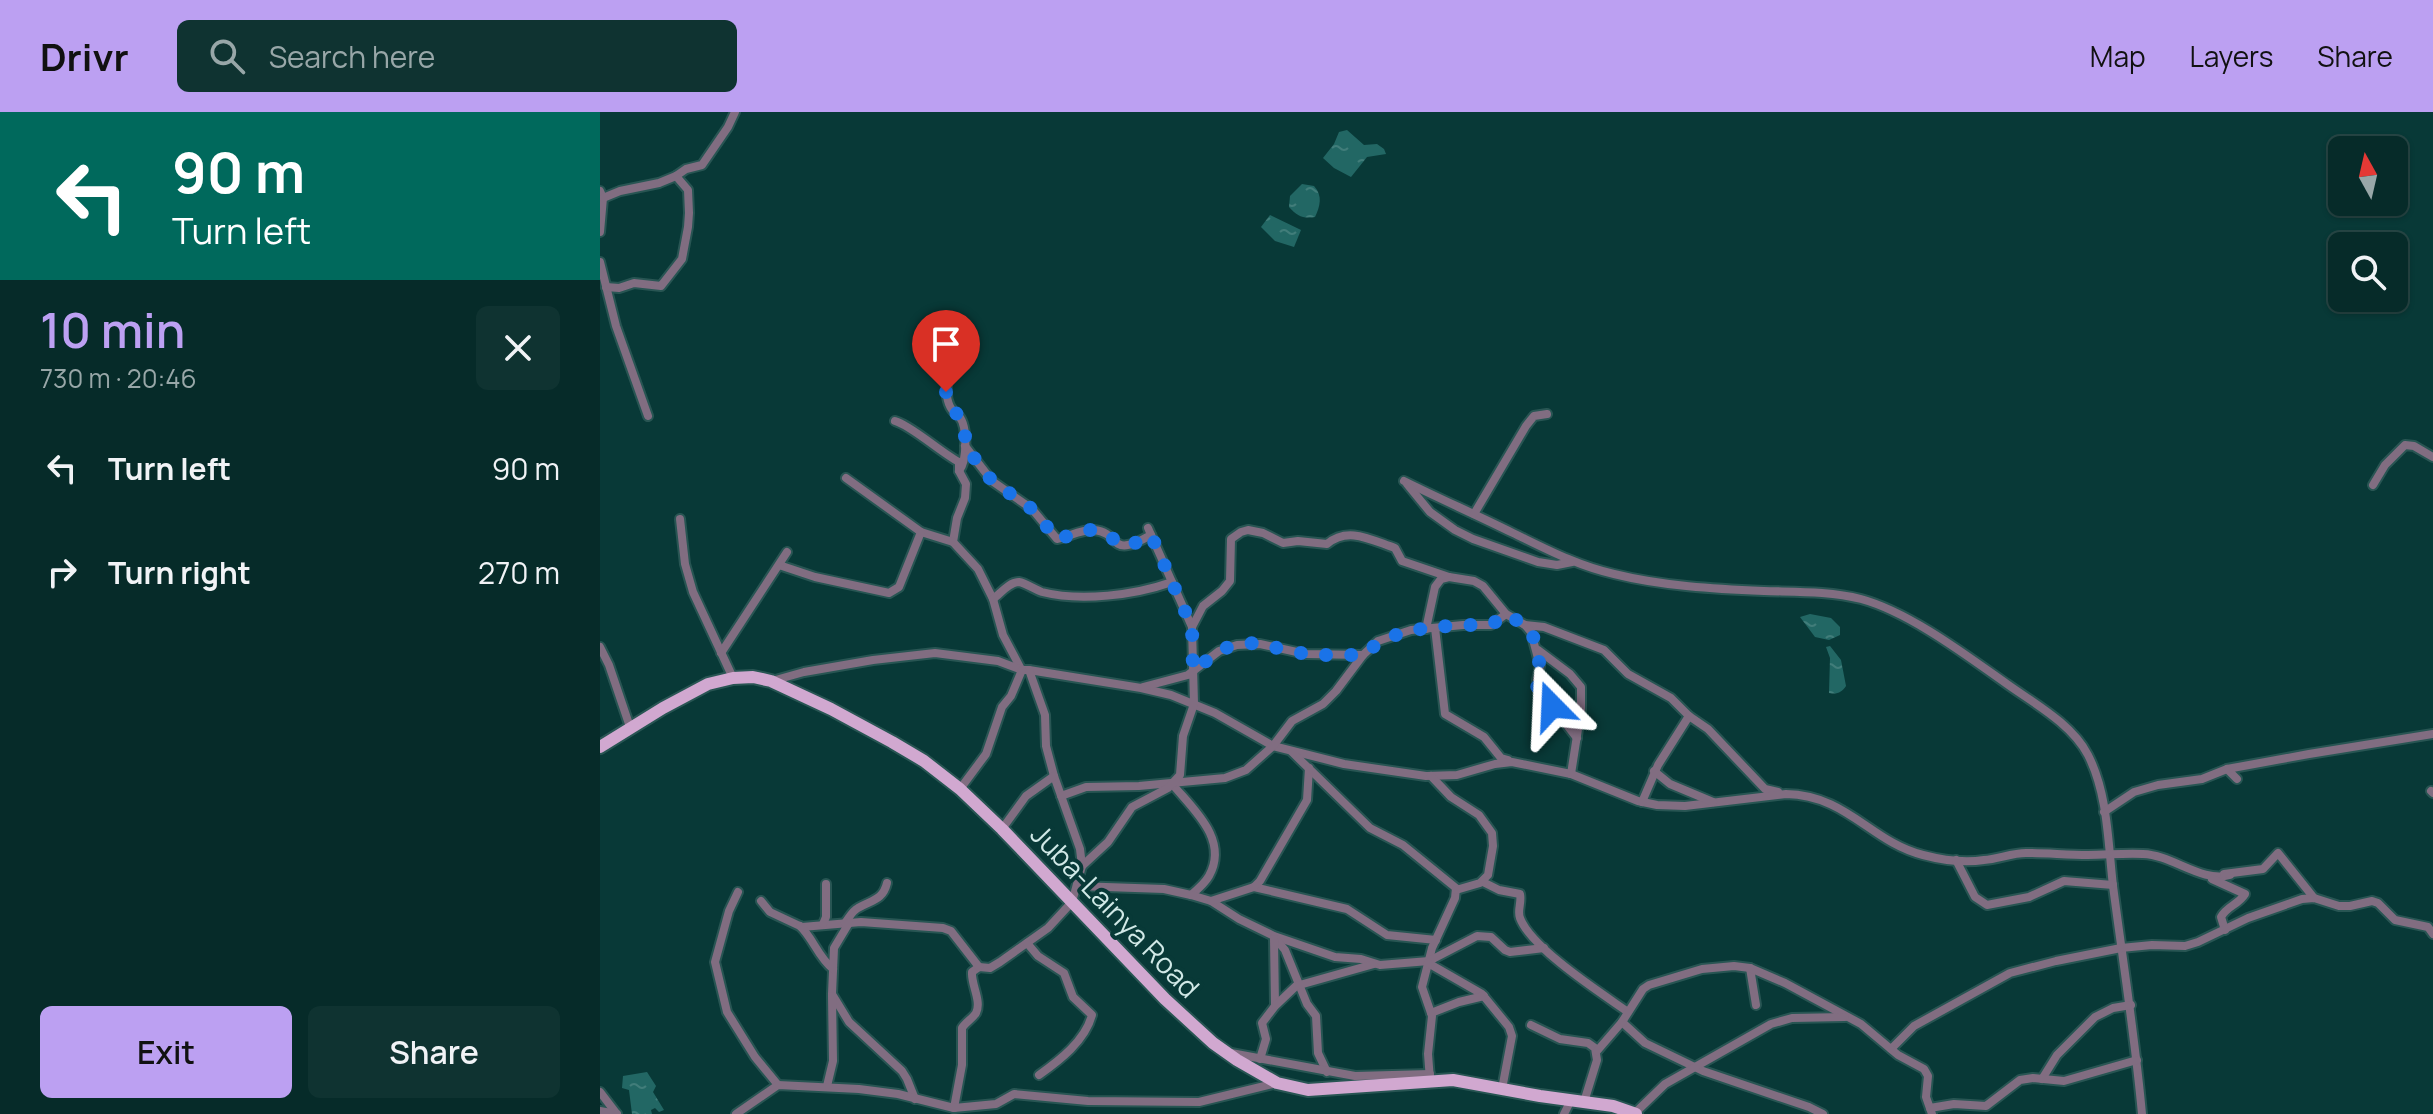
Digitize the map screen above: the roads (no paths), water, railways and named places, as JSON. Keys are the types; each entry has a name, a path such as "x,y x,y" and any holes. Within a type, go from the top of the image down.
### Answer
{"main road":[{"name":"Juba-Lainya Road","path":"600,747 695,689 733,678 753,677 771,681 892,742 924,761 960,789 1165,999 1226,1052 1277,1083 1308,1090 1430,1077 1613,1106 1636,1114"}],"street":[{"path":"600,232 601,194 659,183 704,163 735,112"},
{"path":"606,287 619,288 634,283 661,286 679,264 689,213 686,185 676,176"},
{"path":"601,267 627,362 648,416"},
{"path":"938,371 947,382 946,392 951,410 960,416 965,433 964,464 959,471"},
{"path":"1474,514 1526,426 1534,416 1547,414"},
{"path":"895,421 907,424 940,452 959,462 959,471 966,484 965,498 957,518 953,542"},
{"path":"2373,485 2385,465 2405,445 2414,446 2433,457"},
{"path":"965,446 992,481 1032,509 1057,539 1093,530 1105,533 1114,543 1131,546 1150,532 1192,627 1194,704 1183,736 1182,768 1174,784 1132,807 1122,817 1108,842 1082,866"},
{"path":"846,478 921,532 953,542 978,569 993,599 1003,635 1025,670 1045,715 1046,746 1080,849 1082,866 1072,902 1048,928 1027,943 990,968 979,967 972,972 971,982 977,1007 962,1028 962,1065 954,1108"},
{"path":"1573,561 1557,565 1538,562 1473,539 1430,512 1404,481 1573,561 1614,574 1649,581 1745,590 1839,594 1891,610 2004,682 2072,733 2089,756 2104,812 2131,1005 2142,1114"},
{"path":"680,519 685,564 693,592 733,678"},
{"path":"1192,627 1203,606 1230,581 1231,539 1241,532 1256,531 1283,543 1298,541 1320,544 1350,534 1395,548 1402,561 1483,586 1506,614 1525,625 1533,636 1540,666 1538,693 1577,738"},
{"path":"779,565 815,577 889,593 899,587 921,532"},
{"path":"721,653 787,552"},
{"path":"1449,577 1441,579 1435,587 1430,628 1445,714 1488,740 1501,758 1571,774 1657,805 1685,806 1786,794"},
{"path":"993,599 1009,585 1019,582 1042,592 1095,595 1142,592 1172,582"},
{"path":"1061,796 1086,787 1174,784 1236,775 1273,746 1292,721 1323,704 1378,641 1392,635 1430,628 1491,625 1506,614"},
{"path":"1525,625 1544,627 1604,650 1628,674 1668,696 1716,736 1765,789 1818,798 1841,808 1909,851 1956,860 1982,861 2026,853 2156,855 2245,894 2221,917 2225,930"},
{"path":"1141,688 1183,676 1225,648 1253,643 1311,655 1363,655"},
{"path":"600,647 630,727"},
{"path":"1537,649 1570,674 1581,687 1582,701 1571,774"},
{"path":"771,681 873,660 935,653 998,661 1025,670 1141,688 1215,713 1273,746 1344,764 1431,776 1457,775 1512,762"},
{"path":"960,789 986,754 1002,707 1025,670"},
{"path":"1642,802 1654,771 1689,716"},
{"path":"2104,812 2134,792 2158,785 2202,779 2227,769 2433,734"},
{"path":"1226,1052 1355,1076 1430,1077 1431,1013 1422,987 1428,962 1456,890 1454,885 1403,845 1370,828 1292,751"},
{"path":"1211,901 1254,887 1264,876 1307,800 1309,768"},
{"path":"2227,769 2237,779"},
{"path":"1654,771 1670,784 1714,803"},
{"path":"1002,829 1026,796 1054,776"},
{"path":"1431,776 1451,797 1479,815 1492,833 1490,869 1483,882"},
{"path":"1174,784 1213,839 1214,858 1209,876 1191,895"},
{"path":"2208,877 2263,869 2278,853 2314,898"},
{"path":"1956,860 1975,897 1987,905 2029,897 2064,881 2113,885"},
{"path":"2208,877 2230,875"},
{"path":"1456,890 1483,882 1499,890 1520,894 1521,920 1530,934 1588,985 1628,1012"},
{"path":"827,1086 833,1061 834,948 858,908 879,899 885,893 887,883"},
{"path":"823,924 826,917 826,884"},
{"path":"1077,886 1164,889 1191,895 1211,901 1274,936 1326,955 1361,959 1374,964 1428,962 1477,936 1491,937 1510,952 1544,948"},
{"path":"1254,887 1347,909 1387,935 1436,940"},
{"path":"738,892 729,911 715,962 727,1012 755,1057 778,1085"},
{"path":"1891,1049 1914,1026 2010,973 2121,948 2185,946 2248,918 2302,899 2314,898 2339,906 2372,901 2395,920 2428,927 2433,934"},
{"path":"761,901 770,912 800,926 823,960 833,969"},
{"path":"800,926 861,922 943,928 951,931 979,967"},
{"path":"1274,936 1285,950 1307,1004 1316,1016 1318,1053 1327,1072"},
{"path":"1274,936 1275,1006"},
{"path":"1027,943 1038,956 1064,973 1073,997 1092,1015 1063,1058 1039,1075"},
{"path":"1428,962 1484,996 1512,1031 1502,1089"},
{"path":"1260,1059 1267,1037 1262,1023 1291,989 1374,964"},
{"path":"1564,1114 1577,1101 1595,1069 1597,1051 1622,1022 1643,989 1654,983 1719,967 1750,968 1785,983 1870,1030 1891,1049 1924,1069 1928,1076 1926,1097 1931,1111 1954,1104 1986,1106 2020,1080 2064,1081 2137,1060"},
{"path":"1750,968 1756,1005"},
{"path":"832,994 849,1022 902,1071 915,1099"},
{"path":"1431,1013 1484,996"},
{"path":"2042,1079 2057,1055 2095,1017 2113,1008 2131,1005"},
{"path":"1636,1114 1665,1084 1740,1039 1783,1020 1846,1017"},
{"path":"1622,1022 1645,1043 1695,1067 1823,1114"},
{"path":"1531,1025 1560,1039 1588,1043 1597,1051"},
{"path":"736,1114 778,1085 859,1089 954,1108 996,1104 1014,1094 1088,1101 1199,1102 1277,1083"},
{"path":"600,1092 617,1113"},
{"path":"1198,1114 1199,1102"},
{"path":"600,1111 617,1113"}],"water":[{"path":"1347,130 1364,145 1377,144 1386,154 1367,157 1351,177 1323,158 1339,132"},
{"path":"1302,184 1314,186 1319,194 1315,217 1300,216 1289,207 1290,196"},
{"path":"1270,215 1301,230 1294,247 1275,241 1261,227"},
{"path":"1810,614 1831,618 1840,627 1840,635 1829,640 1815,637 1800,617"},
{"path":"1830,646 1841,660 1846,686 1834,694 1829,693 1830,658 1826,647"},
{"path":"647,1072 656,1086 653,1092 664,1110 659,1112 655,1108 651,1110 652,1114 632,1114 629,1090 622,1088 623,1076"}]}
